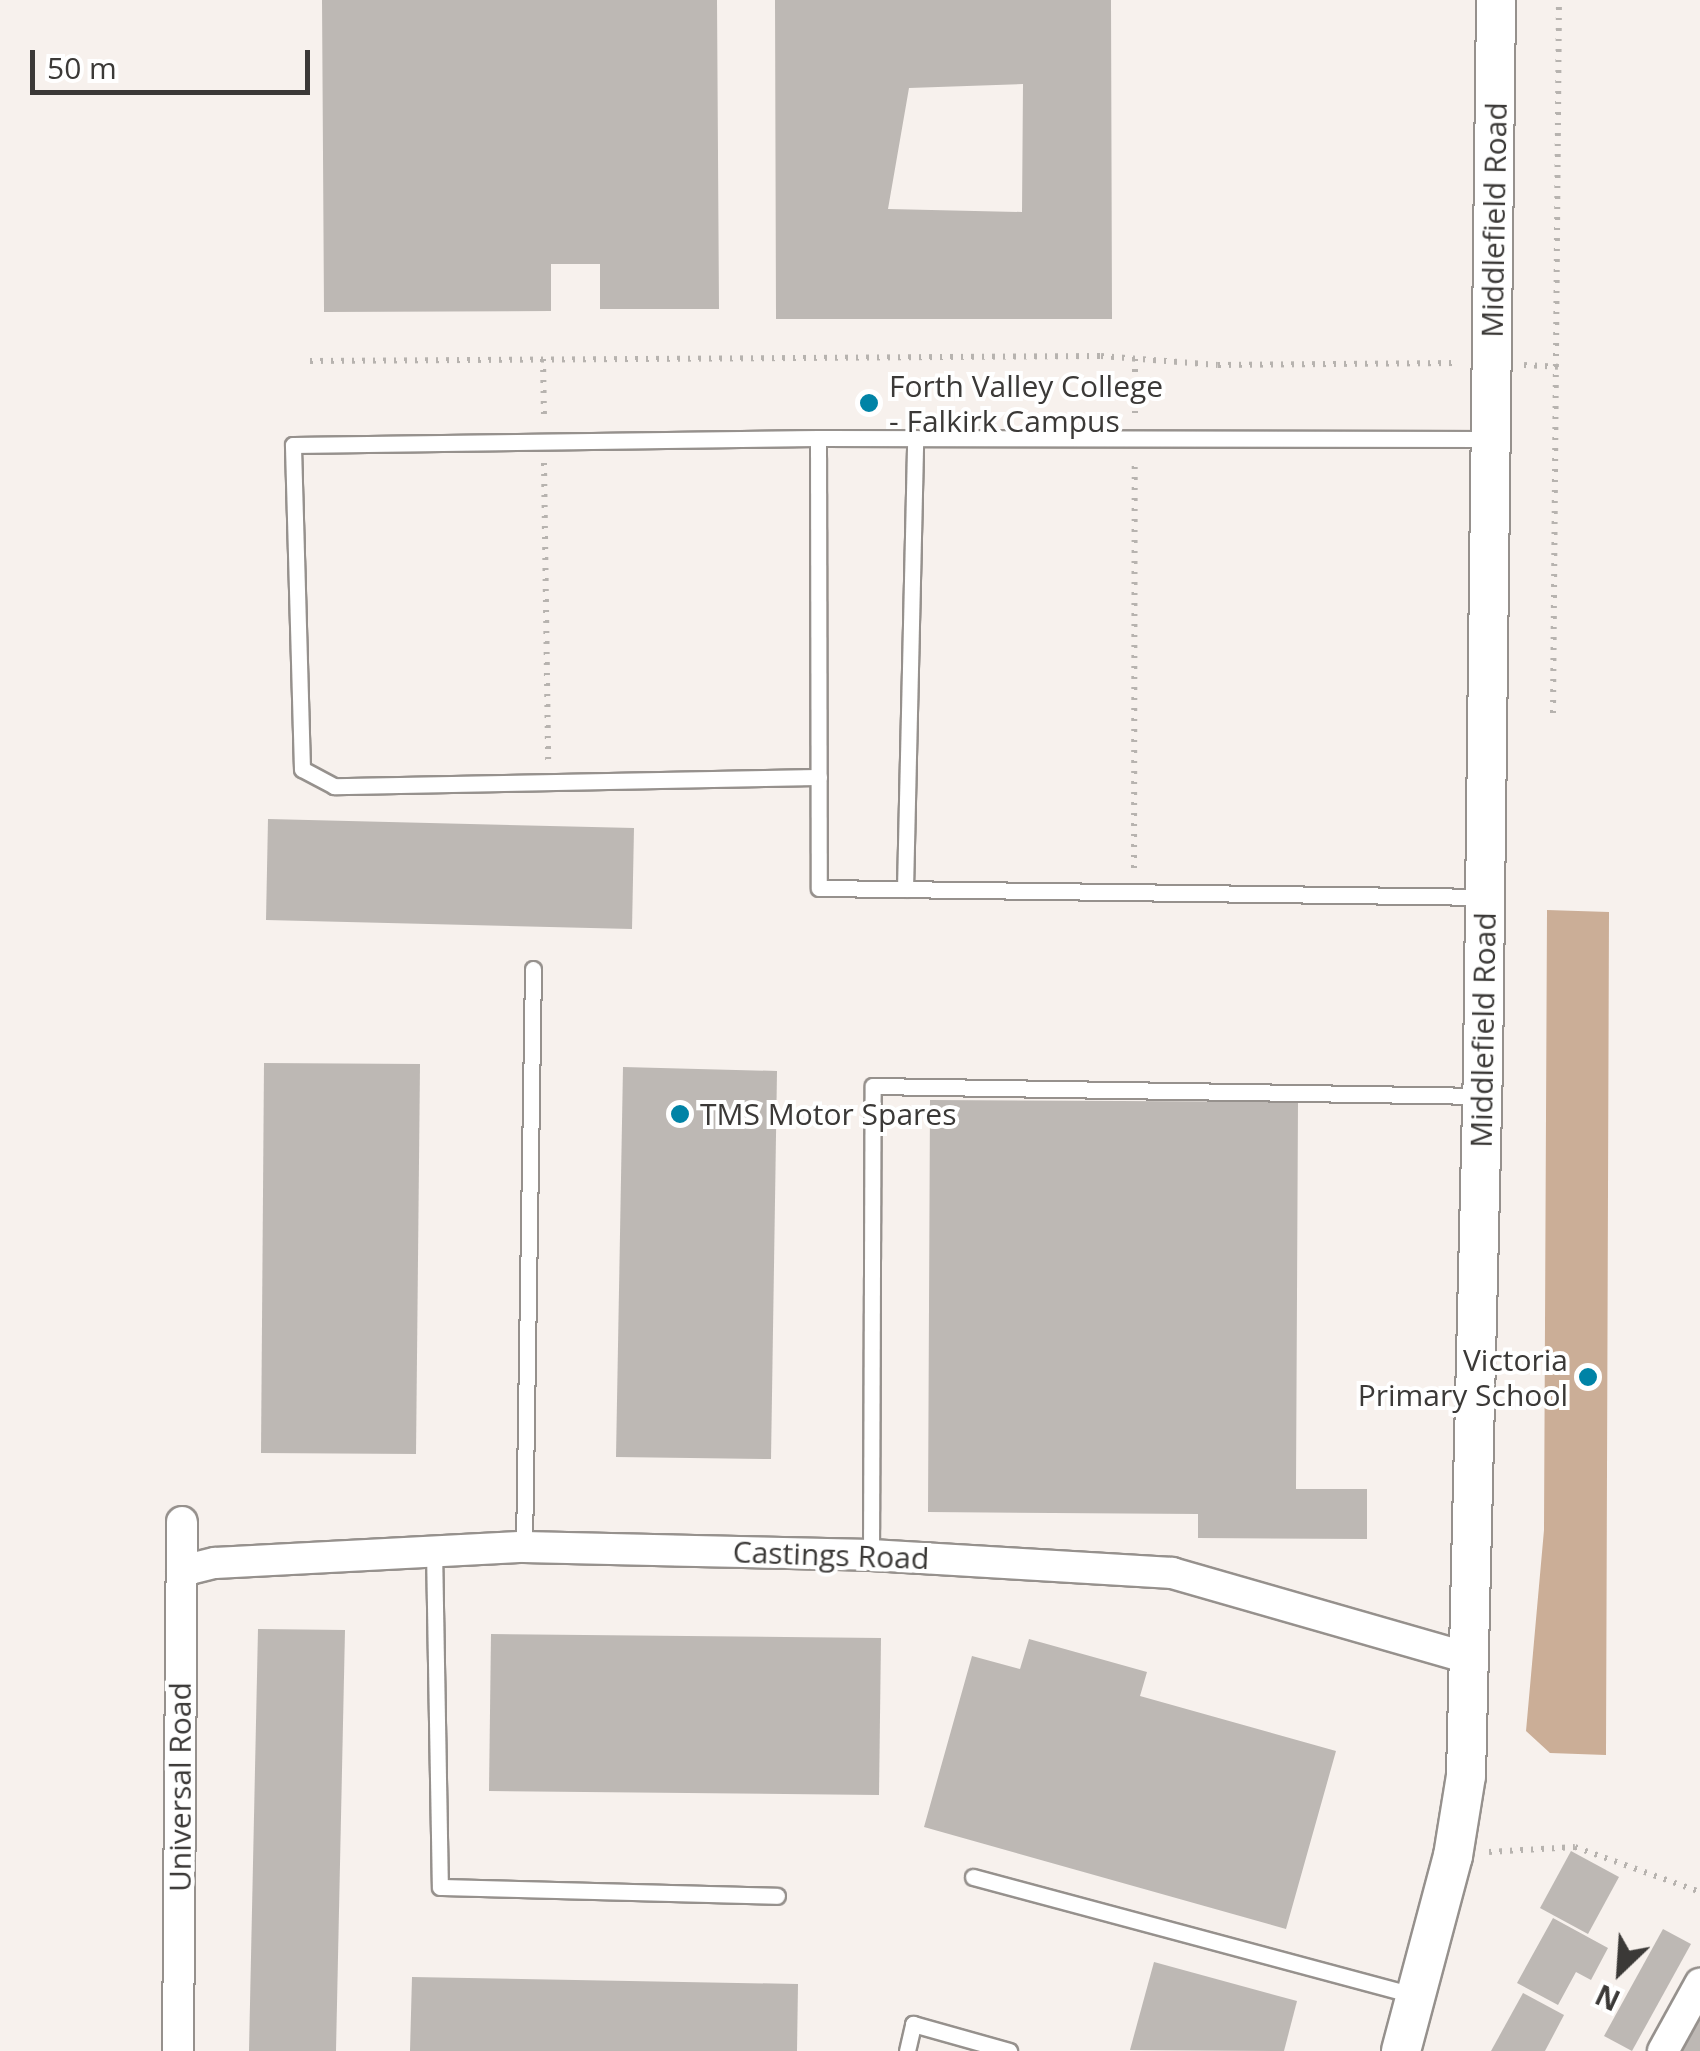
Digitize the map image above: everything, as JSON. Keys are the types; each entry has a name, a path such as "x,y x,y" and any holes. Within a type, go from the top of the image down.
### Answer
{"street":[{"name":"Middlefield Road","path":"1401,2051 1453,1856 1466,1776 1486,896 1496,0"},
{"name":"Universal Road","path":"178,2051 182,1522"},
{"name":"Castings Road","path":"182,1571 214,1562 524,1547 871,1554 1172,1573 1469,1658"},
{"path":"1663,2051 1700,1984"}],"lane":[{"path":"819,777 334,786 302,769 294,445 818,438 1491,439"},
{"path":"818,438 820,888 1486,896"},
{"path":"905,889 914,438"},
{"path":"524,1547 533,969"},
{"path":"871,1554 874,1086 1482,1096"},
{"path":"434,1549 440,1888 778,1896"},
{"path":"973,1877 1416,1996"},
{"path":"907,2051 913,2024 1009,2051"}],"path":[{"path":"1552,713 1559,0"},
{"path":"543,359 548,782"},
{"path":"1134,892 1135,359"},
{"path":"310,361 1135,359 1218,365 1492,362 1558,367"},
{"path":"1453,1856 1575,1847 1700,1892"}],"shaded area":[{"path":"1547,910 1609,912 1606,1755 1550,1753 1526,1731 1544,1530"}],"building":[{"path":"322,0 717,0 719,309 600,309 600,264 551,264 551,311 324,312"},
{"path":"775,0 1111,0 1112,319 776,319","holes":["1023,84 1022,212 888,209 909,88"]},
{"path":"268,819 634,828 632,929 266,920"},
{"path":"264,1063 420,1064 416,1454 261,1453"},
{"path":"623,1067 777,1071 771,1459 616,1457"},
{"path":"930,1100 1298,1102 1296,1489 1367,1489 1367,1539 1198,1538 1198,1514 928,1512"},
{"path":"258,1629 345,1630 336,2051 249,2051"},
{"path":"491,1634 881,1638 879,1795 489,1791"},
{"path":"1029,1639 1147,1672 1140,1696 1336,1751 1286,1929 924,1827 972,1656 1020,1669"},
{"path":"1571,1851 1619,1877 1588,1934 1540,1908"},
{"path":"1553,1918 1608,1948 1591,1980 1576,1972 1558,2005 1517,1983"},
{"path":"1663,1929 1691,1944 1632,2051 1604,2036"},
{"path":"1154,1962 1297,2001 1284,2051 1130,2050"},
{"path":"412,1977 798,1984 797,2051 410,2051"},
{"path":"1523,1993 1564,2015 1545,2051 1491,2051"},
{"path":"1700,2012 1700,2051 1678,2051"}],"place":[{"name":"Forth Valley College - Falkirk Campus","path":"869,403"},
{"name":"TMS Motor Spares","path":"680,1114"},
{"name":"Victoria Primary School","path":"1588,1377"}]}
